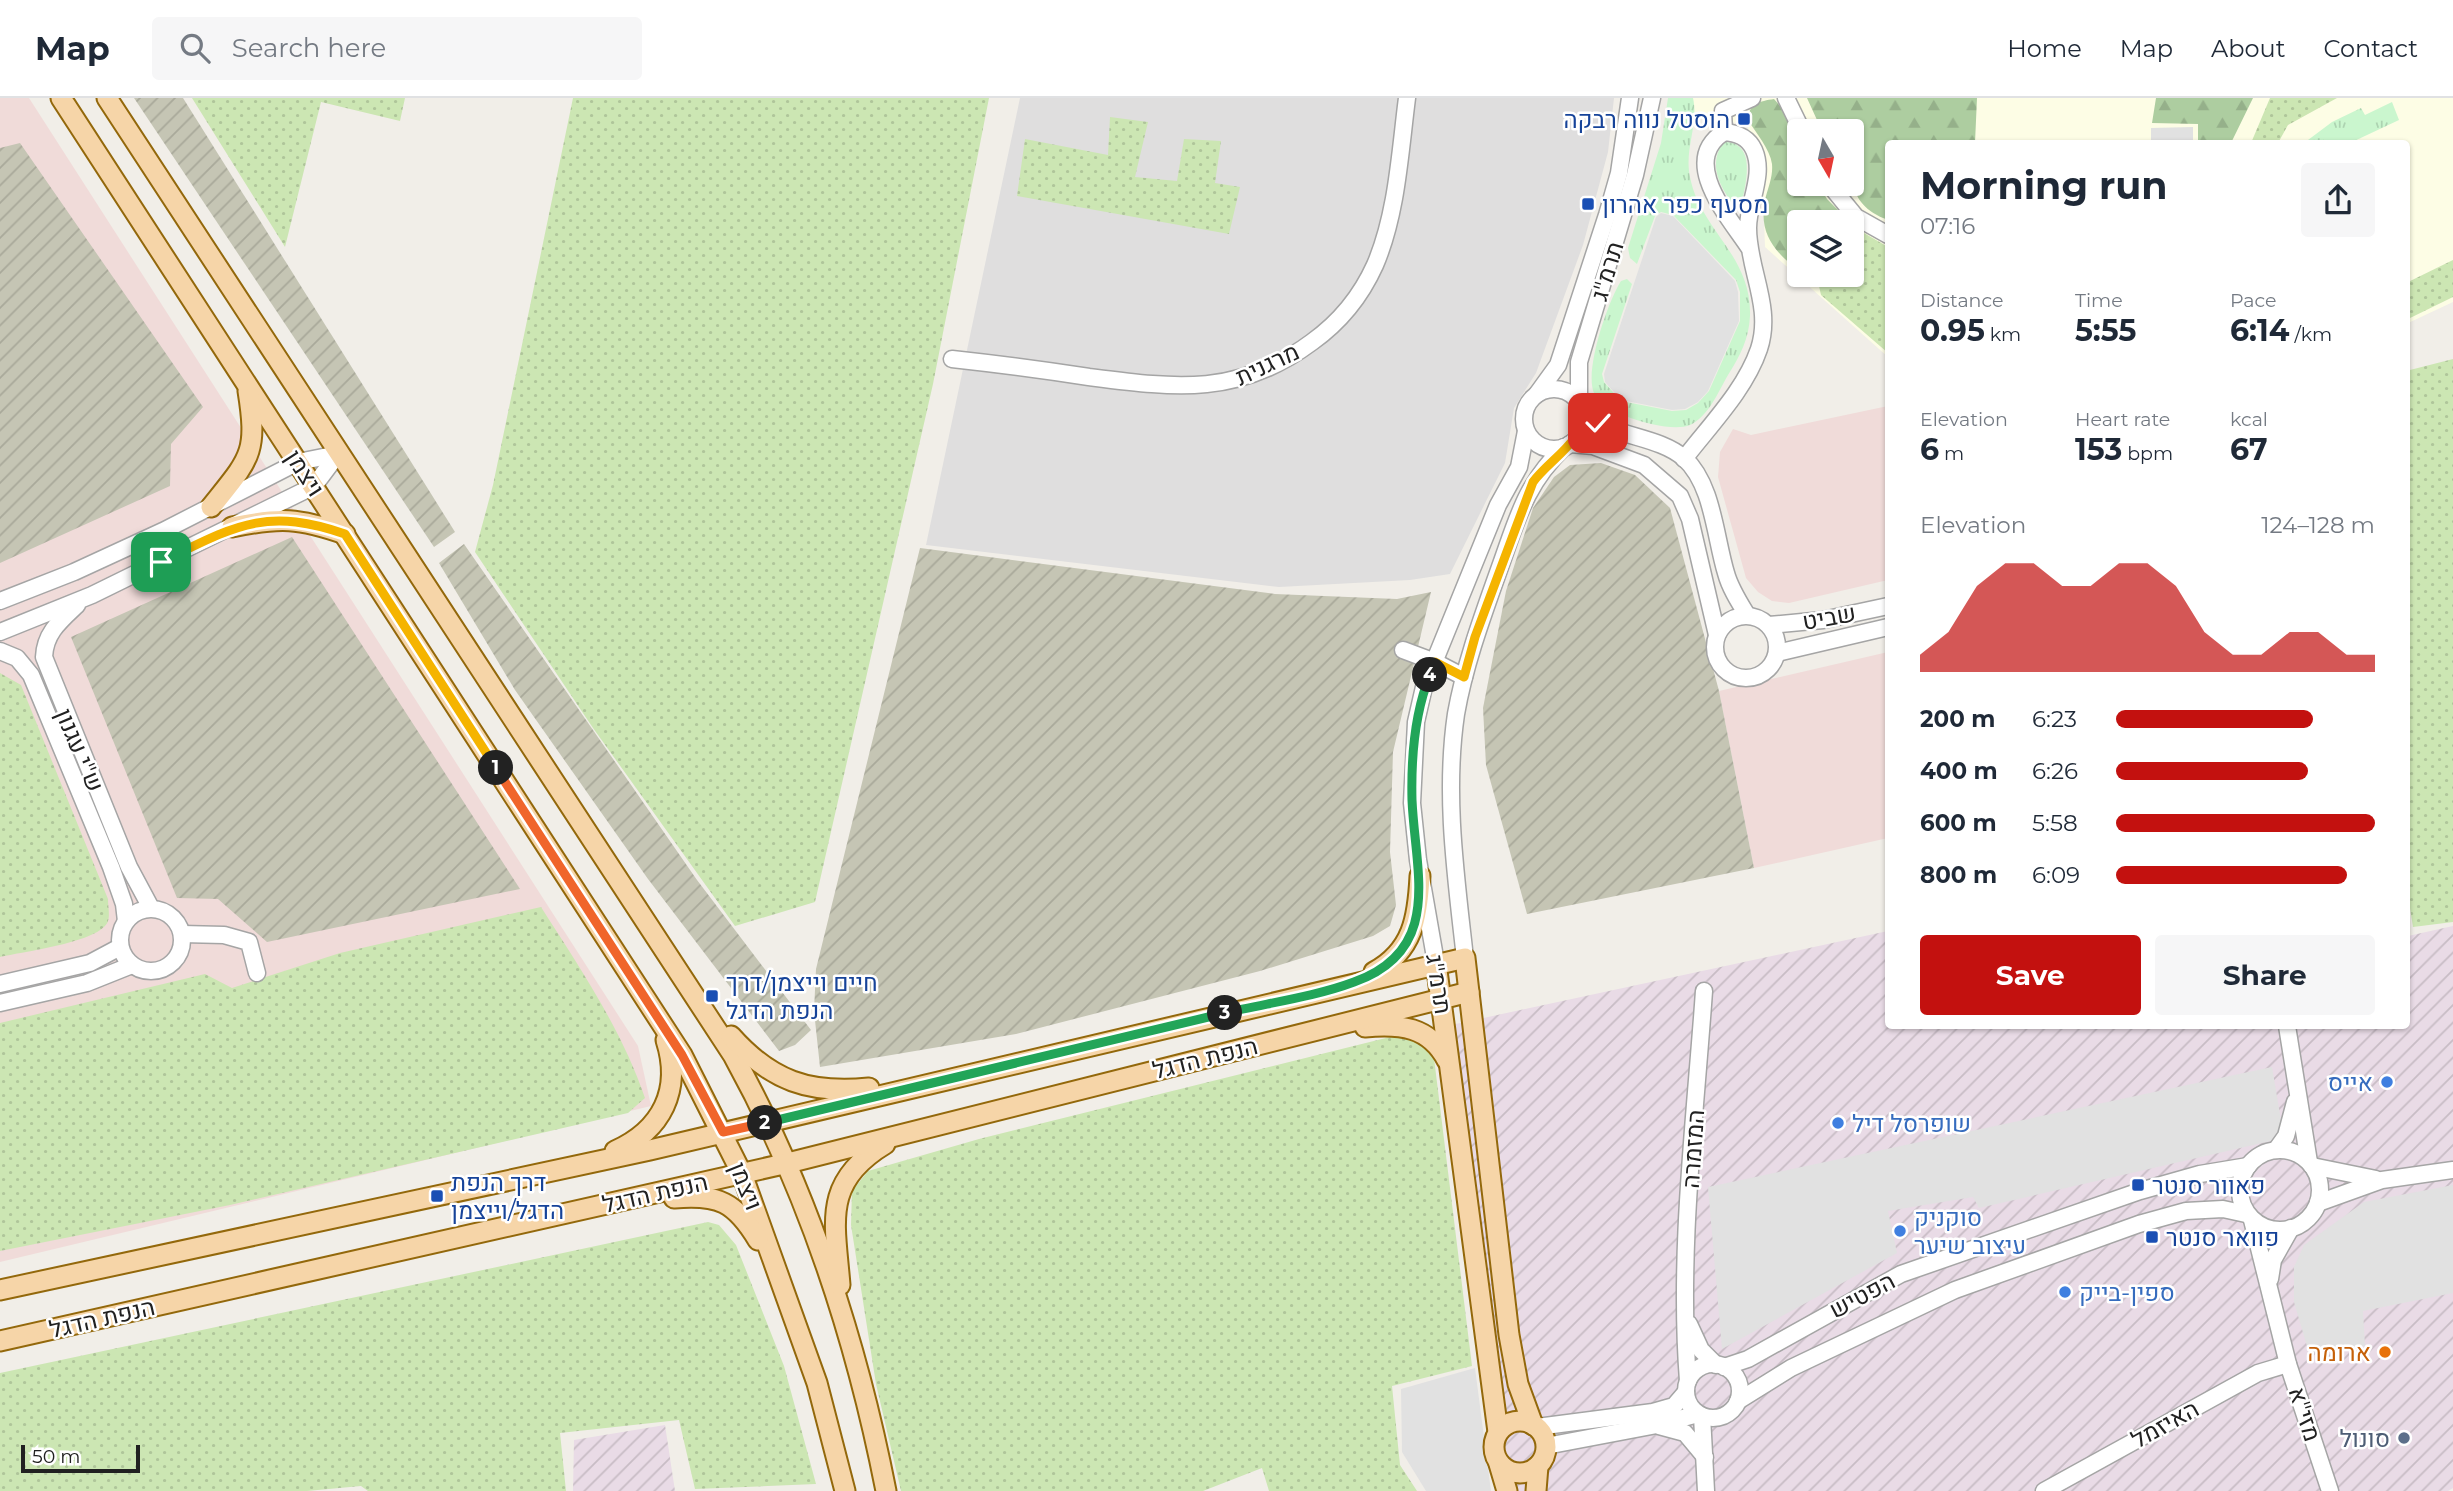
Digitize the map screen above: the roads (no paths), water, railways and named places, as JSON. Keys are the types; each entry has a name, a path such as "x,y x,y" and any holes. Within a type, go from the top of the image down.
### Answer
{"main road":[{"name":"ויצמן","path":"61,98 660,1022 723,1132 742,1174 817,1383 845,1491"},
{"name":"ויצמן","path":"107,98 733,1055 770,1122 823,1257 877,1443 886,1491"},
{"path":"211,506 241,470 253,444 247,383"},
{"path":"232,527 260,521 301,520 345,534"},
{"path":"1355,982 1390,963 1409,940 1418,911 1420,876"},
{"name":"הנפת הדגל","path":"0,1290 770,1122 1465,958"},
{"name":"תרמ\"ג","path":"1465,958 1509,1335 1518,1384 1535,1426"},
{"name":"תרמ\"ג","path":"1436,963 1443,998 1449,1065 1498,1432"},
{"name":"הנפת הדגל","path":"0,1340 742,1174 1469,992"},
{"path":"692,993 745,1052 764,1068 801,1085 843,1091 967,1075"},
{"path":"584,1164 640,1138 652,1128 667,1104 673,1074 671,1055 660,1022"},
{"path":"1298,1035 1374,1026 1411,1027 1432,1038 1449,1065"},
{"path":"844,1325 835,1220 839,1188 858,1162 901,1135"},
{"path":"611,1204 706,1197 729,1203 750,1226 779,1275"},
{"path":"1507,1491 1493,1452 1498,1432 1511,1423 1535,1426 1546,1446 1538,1466 1536,1491"},
{"path":"1499,1464 1518,1474 1538,1466"}],"street":[{"name":"מרגנית","path":"952,359 1182,387 1227,383 1278,365 1323,335 1345,313 1375,265 1391,205 1408,98"},
{"path":"1623,98 1652,99"},
{"name":"תרמ\"ג","path":"1536,394 1558,365 1607,215 1619,173 1630,98"},
{"path":"1724,132 1723,111 1752,98"},
{"path":"1786,98 1796,119"},
{"name":"תרמ\"ג","path":"1581,407 1579,362 1635,175 1652,99"},
{"path":"1724,132 1709,145 1704,161 1707,176 1711,190 1750,249"},
{"path":"1684,458 1723,410 1751,367 1759,348 1764,313 1750,249 1748,218 1757,180 1756,159 1753,148 1744,137 1724,132"},
{"path":"1839,196 1856,217 1885,233"},
{"path":"1555,389 1573,396 1581,407 1598,423 1668,449 1684,458 1702,483 1726,575 1747,615 1769,625 1775,634 1777,653 1773,662 1758,676 1738,677 1721,665 1716,656 1717,635 1693,532 1680,496 1644,465 1593,446 1567,445 1555,449 1538,444 1526,431 1524,411 1536,394 1555,389"},
{"path":"1567,445 1583,426 1581,407"},
{"name":"תרמ\"ג","path":"1436,963 1420,876 1412,769 1416,722 1424,687 1498,505 1516,474 1523,454 1526,431"},
{"name":"תרמ\"ג","path":"1465,958 1452,845 1451,773 1464,677 1475,637 1526,495 1544,467 1567,445"},
{"path":"0,601 75,572 298,462 338,454"},
{"path":"0,632 84,598 314,486 338,454"},
{"name":"ש\"י עגנון","path":"84,598 52,629 45,643 44,657 129,867 152,908"},
{"name":"שביט","path":"1769,625 1823,620 1885,607"},
{"path":"1717,635 1729,620 1747,615"},
{"name":"שביט","path":"1777,653 1885,628"},
{"path":"1403,650 1464,677"},
{"name":"ש\"י עגנון","path":"0,651 17,658 31,674 111,867 124,904 126,921"},
{"path":"152,908 169,914 182,934 181,950 169,965 151,971 132,965 120,947 120,938 126,921 133,914 152,908"},
{"path":"182,934 224,935 249,942 257,973"},
{"path":"0,984 90,963 120,947"},
{"path":"0,1003 87,983 132,965"},
{"name":"המזמרה","path":"1687,1386 1689,1209 1704,991"},
{"path":"2287,1029 2311,1164 2320,1190 2318,1203 2312,1214 2291,1228 2270,1229 2249,1217 2240,1189 2248,1166 2255,1158 2276,1150 2288,1151 2311,1164 2382,1180"},
{"path":"2276,1150 2290,1125 2297,1092"},
{"name":"הפטיש","path":"1720,1366 1748,1359 1901,1273 2140,1191 2200,1174 2248,1166"},
{"path":"2318,1203 2382,1180 2453,1170"},
{"name":"הפטיש","path":"1738,1401 1791,1368 1955,1290 2139,1224 2186,1211 2222,1209 2249,1217"},
{"name":"מזי\"א","path":"2249,1217 2272,1295 2288,1364 2330,1491"},
{"name":"מזי\"א","path":"2272,1295 2273,1260 2291,1228"},
{"name":"המזמרה","path":"1686,1308 1694,1337 1720,1366"},
{"name":"האיזמל","path":"2044,1491 2258,1373 2288,1364"},
{"path":"1535,1426 1653,1412 1674,1406 1703,1367 1720,1366 1738,1381 1738,1401 1731,1411 1720,1417 1700,1415 1546,1446"},
{"path":"1687,1386 1690,1405 1700,1415 1706,1457 1706,1491"},
{"path":"1657,1425 1685,1433 1706,1457"}],"place":[{"name":"הוסטל נווה רבקה","path":"1744,119"},
{"name":"מסעף כפר אהרון","path":"1588,204"},
{"name":"חיים וייצמן/דרך הנפת הדגל","path":"712,996"},
{"name":"אייס","path":"2387,1082"},
{"name":"שופרסל דיל","path":"1838,1123"},
{"name":"פאוור סנטר","path":"2138,1185"},
{"name":"דרך הנפת הדגל/וייצמן","path":"437,1196"},
{"name":"סוקניק עיצוב שיער","path":"1900,1231"},
{"name":"פוואר סנטר","path":"2152,1237"},
{"name":"ספין-בייק","path":"2065,1292"},
{"name":"ארומה","path":"2385,1352"},
{"name":"סונול","path":"2404,1438"}]}
